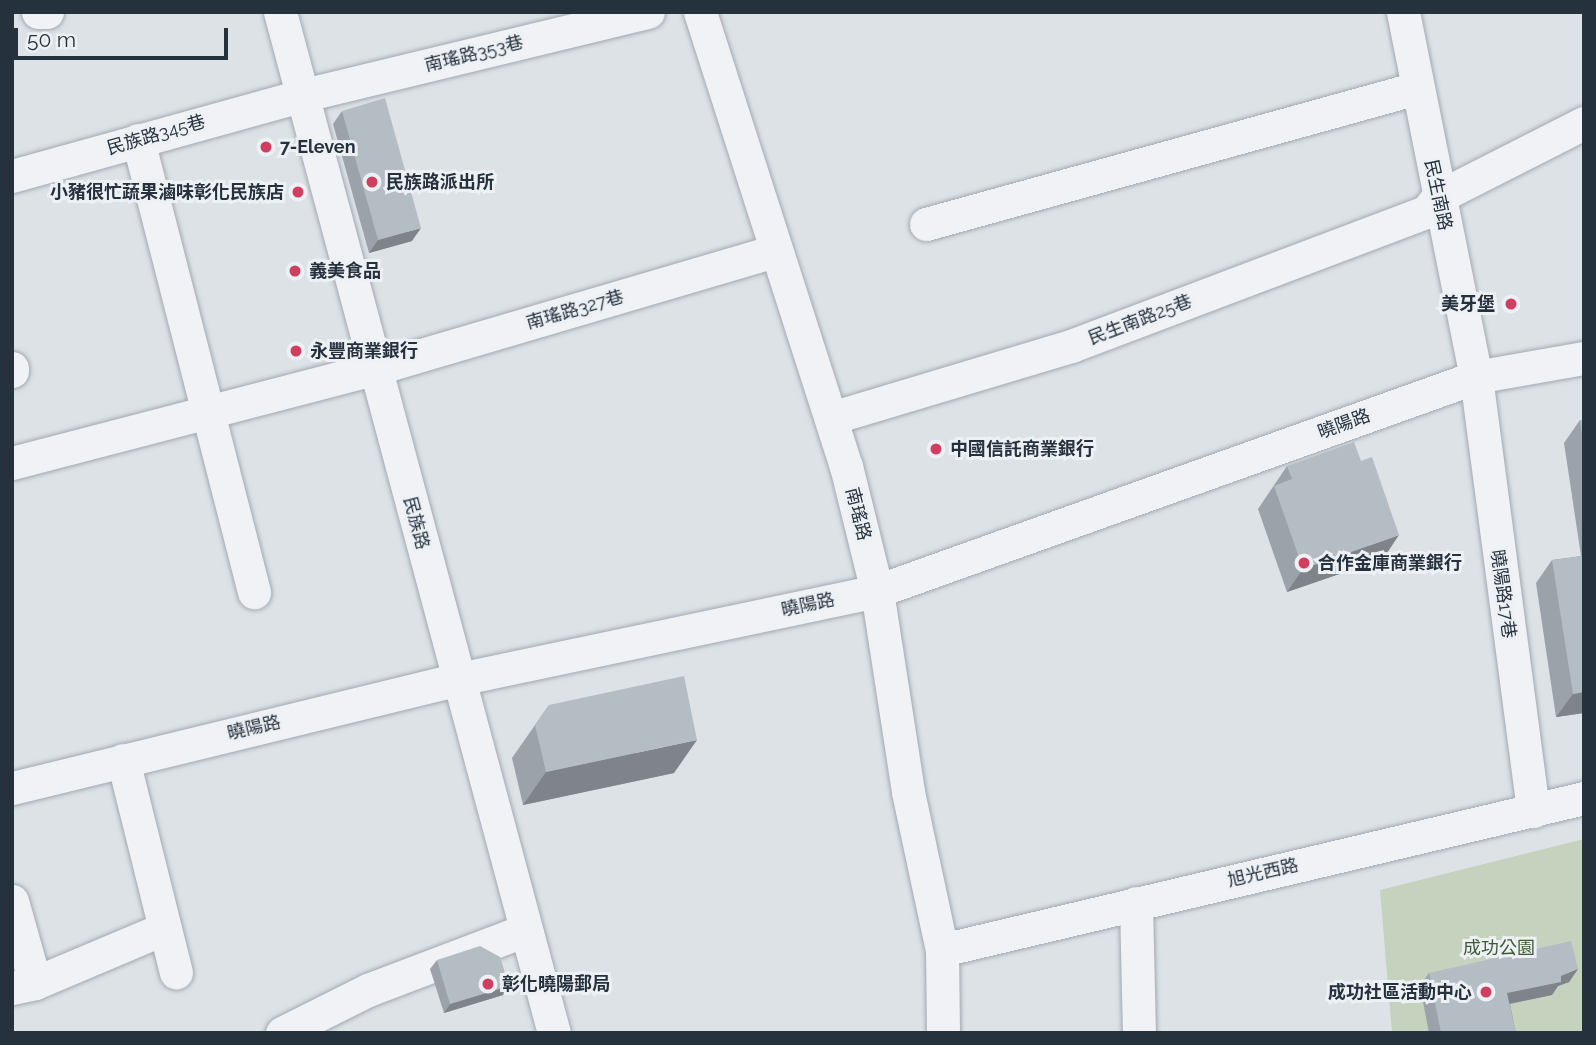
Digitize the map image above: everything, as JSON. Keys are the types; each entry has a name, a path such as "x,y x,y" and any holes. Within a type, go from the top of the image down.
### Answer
{"street":[{"path":"38,12 47,12"},
{"name":"民族路","path":"280,12 300,96 554,1033"},
{"name":"南瑤路353巷","path":"300,96 648,12"},
{"name":"南瑤路","path":"700,12 831,418 877,591 908,792 942,950 943,1033"},
{"name":"民生南路","path":"1403,12 1476,377"},
{"path":"926,224 1417,88"},
{"name":"民族路345巷","path":"12,176 300,96"},
{"name":"民生南路25巷","path":"831,418 1071,346 1426,212 1438,197 1584,123"},
{"path":"138,140 254,592"},
{"name":"南瑤路327巷","path":"12,463 374,369 776,251"},
{"name":"曉陽路","path":"12,788 459,679 877,591 1476,377 1584,358"},
{"name":"曉陽路17巷","path":"1476,377 1533,811"},
{"path":"123,760 176,973"},
{"name":"旭光西路","path":"942,950 1584,798"},
{"path":"12,901 24,985 165,928"},
{"path":"1136,903 1139,1033"},
{"path":"282,1033 368,990 526,930"}],"green space":[{"name":"成功公園","path":"1584,839 1584,1033 1392,1033 1380,890"}],"building":[{"name":"民族路派出所","path":"385,98 421,228 378,240 342,111"},
{"path":"1580,420 1584,420 1584,447"},
{"path":"1354,442 1361,461 1372,457 1399,535 1303,569 1274,486 1292,479 1287,466"},
{"path":"1584,556 1584,692 1573,694 1552,560"},
{"path":"684,676 697,740 546,772 535,725 549,705"},
{"name":"成功社區活動中心","path":"1571,941 1578,969 1561,976 1561,982 1507,993 1516,1033 1441,1033 1429,973"},
{"path":"480,946 500,957 509,986 450,1004 437,960"}],"place":[{"name":"7-Eleven","path":"266,147"},
{"name":"民族路派出所","path":"372,182"},
{"name":"小豬很忙蔬果滷味彰化民族店","path":"298,192"},
{"name":"義美食品","path":"295,271"},
{"name":"美牙堡","path":"1511,304"},
{"name":"永豐商業銀行","path":"296,351"},
{"name":"中國信託商業銀行","path":"936,449"},
{"name":"合作金庫商業銀行","path":"1304,563"},
{"name":"彰化曉陽郵局","path":"488,984"},
{"name":"成功社區活動中心","path":"1486,992"}]}
